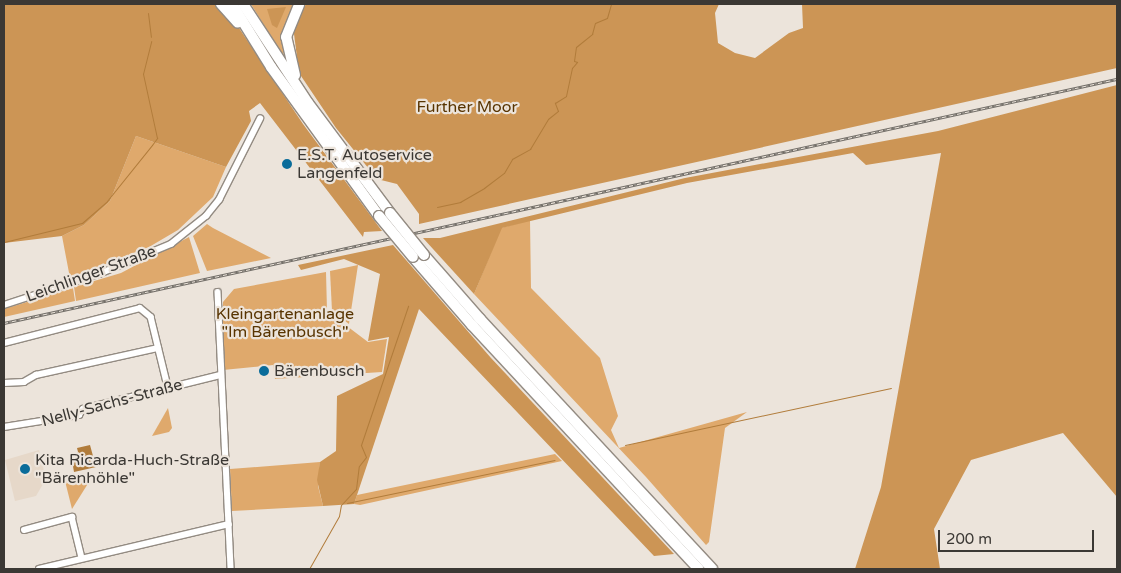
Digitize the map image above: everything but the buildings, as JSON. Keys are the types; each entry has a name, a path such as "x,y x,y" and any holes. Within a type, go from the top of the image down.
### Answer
{"highway":[{"path":"221,4 271,67 379,216 414,257 479,332 674,542 706,568"},
{"path":"232,4 271,67"},
{"path":"243,4 308,103 390,213 424,255 480,320 685,539 706,568"},
{"path":"299,4 288,28 286,48 308,103"}],"street":[{"name":"Leichlinger Straße","path":"4,305 148,256 188,232 218,200 260,119"},
{"path":"218,292 220,375 231,569"},
{"path":"4,343 140,308 151,317 168,387"},
{"path":"4,383 24,382 42,374 158,348"},
{"name":"Nelly-Sachs-Straße","path":"4,428 79,415 83,408 220,375"},
{"path":"24,530 72,517 82,558"},
{"path":"40,569 229,524"}],"shaded area":[{"path":"90,445 96,467 74,472 71,455 78,452 77,448"},
{"name":"Kita Ricarda-Huch-Straße \"Bärenhöhle\"","path":"39,450 46,479 36,496 15,501 5,460"}],"green space":[{"path":"4,4 219,4 231,16 303,124 382,231 364,232 363,237 260,103 249,111 251,121 226,167 136,136 110,201 84,225 62,236 4,243"},
{"path":"251,4 296,4 283,44 284,58"},
{"name":"Further Moor","path":"306,4 719,4 715,13 718,43 735,53 755,58 789,33 803,28 802,4 1117,4 1117,68 419,224 419,214 397,184 377,179 336,128 299,73 293,26"},
{"path":"286,7 277,28 272,25 267,9"},
{"path":"1117,85 1117,497 1063,433 971,460 934,529 940,569 855,569 881,487 941,153 866,165 853,153 687,183 502,228 474,294 423,238 440,238 685,178 938,131"},
{"path":"136,136 226,167 213,197 178,230 149,247 70,278 62,236 84,225 110,201"},
{"path":"530,220 531,288 600,358 618,416 611,430 619,448 747,412 725,428 709,542 706,545 646,477 474,294 501,228"},
{"path":"207,224 271,258 207,271 193,236"},
{"path":"189,237 200,273 76,301 74,287 121,273"},
{"path":"393,245 491,358 674,554 654,556 419,309 354,504 323,506 317,480 320,462 336,451 337,396 383,374 389,337 368,341 380,274 344,259 301,270 298,265"},
{"path":"358,265 349,324 332,311 330,271"},
{"name":"Kleingartenanlage \"Im Bärenbusch\"","path":"326,272 327,311 368,342 387,339 382,372 275,379 273,365 223,370 223,302 234,289"},
{"path":"73,288 75,301 4,317 4,309"},
{"path":"168,408 172,428 169,432 152,436"},
{"path":"555,454 562,461 360,505 354,504 357,495"},
{"path":"320,462 318,486 323,506 232,511 230,469"},
{"path":"94,474 72,509 65,481"}],"waterway":[{"path":"437,207 460,202 484,188 504,173 512,159 530,149 548,119 558,111 555,103 566,96 572,68 577,62 574,61 576,47 592,34 595,23 607,18 611,4"},
{"path":"148,13 151,37"},
{"path":"4,242 82,223 107,201 152,145 157,138 143,74 151,41"},
{"path":"309,569 339,516 341,505 356,489 359,466 366,457 361,445 408,306"},
{"path":"625,445 891,388"},
{"path":"347,503 555,460"}],"railway":[{"path":"4,323 1117,79"}],"place":[{"name":"E.S.T. Autoservice Langenfeld","path":"287,164"},
{"name":"Bärenbusch","path":"264,371"},
{"name":"Kita Ricarda-Huch-Straße \"Bärenhöhle\"","path":"25,469"}]}
